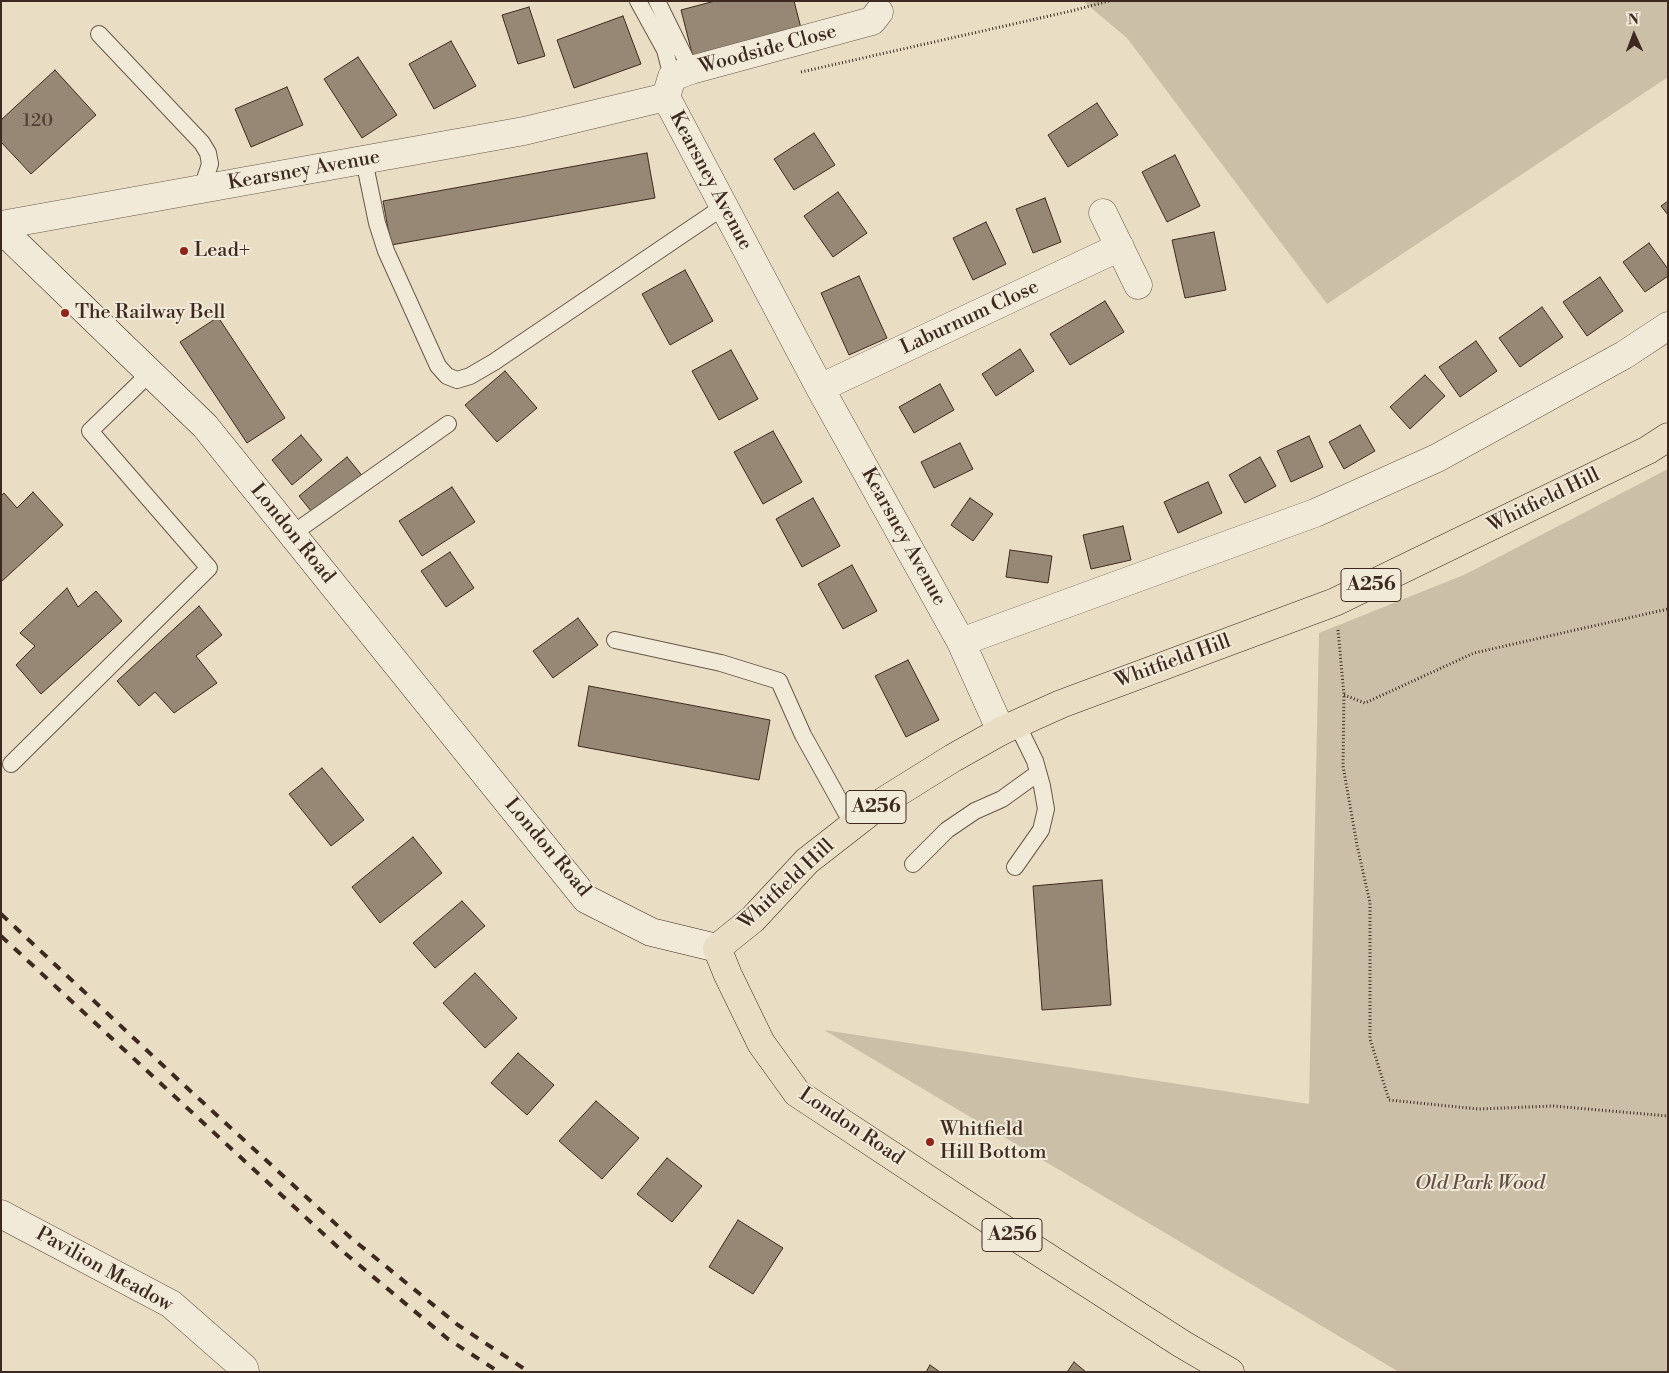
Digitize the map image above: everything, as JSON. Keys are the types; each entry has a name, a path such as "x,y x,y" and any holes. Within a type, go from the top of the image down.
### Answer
{"main road":[{"name":"Whitfield Hill","path":"717,948 753,919 807,861 884,801 953,758 1009,727 1061,704 1335,602 1648,450 1668,436"},
{"name":"London Road","path":"717,948 761,1043 797,1093 991,1221 1230,1372"}],"street":[{"name":"Woodside Close","path":"676,81 872,21 879,12"},
{"name":"Kearsney Avenue","path":"1,227 202,188 524,130 676,81 723,206 820,388 1009,727"},
{"path":"1103,213 1138,285"},
{"name":"London Road","path":"1,227 204,426 586,899 652,932 717,948"},
{"name":"Laburnum Close","path":"820,388 1120,247"},
{"path":"961,642 1315,513 1437,458 1624,355 1668,326"},
{"name":"Pavilion Meadow","path":"1,1214 171,1304 244,1368 245,1372"}],"lane":[{"path":"638,1 665,50 676,81"},
{"path":"658,1 676,81"},
{"path":"99,34 202,143 208,153 210,164 202,188"},
{"path":"364,160 386,251 438,366 447,376 457,380 470,376 494,362 723,206"},
{"path":"11,764 209,568 90,432 150,373"},
{"path":"292,534 448,424"},
{"path":"615,640 721,663 779,681 803,735 853,825"},
{"path":"1009,727 1035,761 1046,808 1041,830 1014,867"},
{"path":"912,864 946,830 975,810 1002,799 1038,773"}],"path":[{"path":"797,72 1052,16 1108,1"},
{"path":"1335,602 1344,696 1343,766 1370,903 1370,1039 1389,1100 1478,1109 1553,1106 1668,1116"},
{"path":"1344,696 1364,703 1474,653 1668,609"}],"green space":[{"path":"1083,1 1668,1 1668,77 1327,304 1127,38"},
{"name":"Old Park Wood","path":"1668,469 1668,1372 1399,1372 824,1030 1309,1104 1319,633 1466,574"}],"building":[{"path":"715,1 794,1 802,32 694,61 681,10"},
{"path":"529,7 545,56 518,64 502,15"},
{"path":"623,16 641,64 574,88 557,40"},
{"path":"451,41 476,86 434,109 409,64"},
{"path":"358,57 397,115 362,138 324,79"},
{"path":"55,70 96,115 31,174 1,142 1,120"},
{"path":"287,87 303,125 251,147 235,109"},
{"path":"1097,103 1118,135 1068,167 1048,135"},
{"path":"814,133 835,165 794,190 774,159"},
{"path":"647,153 655,198 391,245 383,201"},
{"path":"1175,155 1200,206 1167,222 1142,172"},
{"path":"838,192 867,233 833,257 804,216"},
{"path":"1045,198 1061,242 1033,253 1016,209"},
{"path":"1668,201 1668,215 1661,206"},
{"path":"986,222 1006,264 973,280 953,238"},
{"path":"1214,232 1226,290 1185,298 1172,240"},
{"path":"1649,243 1668,269 1668,276 1645,292 1623,262"},
{"path":"685,270 713,321 670,345 642,294"},
{"path":"859,276 887,338 849,355 821,293"},
{"path":"1600,277 1623,311 1587,336 1563,302"},
{"path":"1105,301 1124,332 1070,365 1050,334"},
{"path":"1542,307 1563,337 1520,367 1499,338"},
{"path":"218,317 285,418 247,443 180,342"},
{"path":"1476,341 1497,371 1460,397 1439,367"},
{"path":"1020,349 1034,371 996,396 982,374"},
{"path":"731,350 758,399 719,420 692,371"},
{"path":"505,371 537,408 497,442 465,405"},
{"path":"1425,375 1445,396 1410,429 1390,407"},
{"path":"940,384 954,410 914,433 899,407"},
{"path":"1360,425 1375,451 1344,469 1329,442"},
{"path":"773,431 802,482 763,504 734,452"},
{"path":"301,435 322,460 292,485 272,460"},
{"path":"1309,436 1323,467 1291,482 1277,451"},
{"path":"960,443 973,469 934,488 921,462"},
{"path":"347,457 364,478 315,516 299,496"},
{"path":"1260,457 1276,486 1245,503 1229,475"},
{"path":"1208,482 1222,513 1178,533 1164,502"},
{"path":"452,487 475,522 422,556 399,521"},
{"path":"33,492 63,525 1,582 1,496 4,493 17,508"},
{"path":"813,498 840,546 802,567 776,519"},
{"path":"970,498 993,514 973,541 951,525"},
{"path":"1123,526 1131,560 1091,569 1083,535"},
{"path":"1010,550 1052,556 1048,583 1006,577"},
{"path":"450,552 474,588 446,607 421,571"},
{"path":"852,565 877,611 843,629 818,584"},
{"path":"67,588 78,607 96,591 122,621 41,694 16,665 35,646 20,633"},
{"path":"199,606 222,635 196,656 217,683 174,713 155,692 139,706 117,681"},
{"path":"578,618 598,645 553,678 533,651"},
{"path":"908,660 939,720 906,737 875,676"},
{"path":"589,686 770,720 759,780 578,746"},
{"path":"322,768 364,820 331,846 289,794"},
{"path":"413,837 442,873 380,923 352,887"},
{"path":"1102,880 1111,1005 1042,1010 1033,886"},
{"path":"462,901 485,926 435,968 413,943"},
{"path":"475,973 517,1018 485,1048 443,1003"},
{"path":"518,1053 554,1085 527,1115 491,1083"},
{"path":"596,1101 639,1138 602,1179 559,1141"},
{"path":"667,1158 702,1186 672,1222 637,1194"},
{"path":"738,1220 783,1248 753,1294 709,1267"},
{"path":"1074,1362 1086,1372 1067,1372"},
{"path":"930,1365 940,1372 926,1372"}],"railway":[{"path":"1,914 351,1238 458,1325 529,1372"},
{"path":"1,936 341,1250 448,1339 499,1372"}],"place":[{"name":"Lead+","path":"184,251"},
{"name":"The Railway Bell","path":"65,313"},
{"name":"Whitfield Hill Bottom","path":"930,1142"}]}
